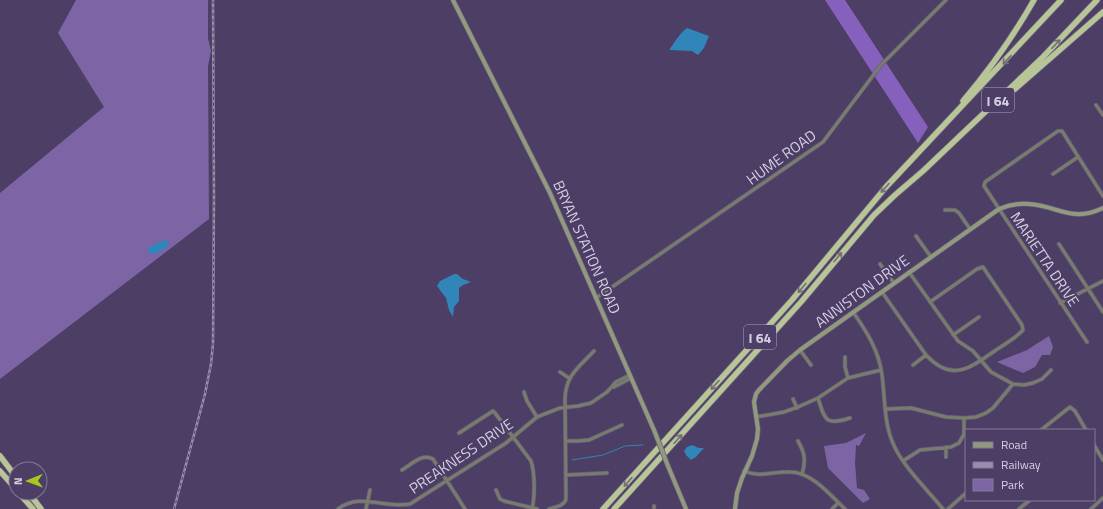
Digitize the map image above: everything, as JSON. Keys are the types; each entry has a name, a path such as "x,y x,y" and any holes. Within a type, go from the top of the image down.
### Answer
{"highway":[{"name":"I 64","path":"603,509 787,306 870,205 911,160 994,63 1016,31 1034,0"},
{"path":"911,160 1061,0"},
{"name":"I 64","path":"614,509 791,313 874,215 923,171 1043,57 1097,0"},
{"path":"895,195 1103,12"},
{"path":"0,456 8,466"},
{"path":"0,471 8,480"},
{"path":"26,501 33,509"}],"main road":[{"name":"BRYAN STATION ROAD","path":"454,0 547,186 654,430 686,509"},
{"name":"ANNISTON DRIVE","path":"735,509 738,489 744,471 756,445 758,434 754,402 756,394 787,361 800,350 998,209 1014,204 1030,204 1064,213 1078,214 1089,213 1103,208"}],"street":[{"name":"HUME ROAD","path":"596,298 823,142 881,65 946,0"},
{"path":"1096,105 1103,115"},
{"name":"MARIETTA DRIVE","path":"1078,158 1063,132 1058,131 985,182 984,189 1087,342"},
{"path":"1053,174 1078,158 1103,196"},
{"path":"945,210 955,210 959,213 970,229"},
{"path":"916,236 931,257"},
{"path":"1059,244 1103,312"},
{"path":"880,264 894,283"},
{"path":"882,292 926,356 938,366 951,371 966,369 1023,330 1018,319 982,267 930,302"},
{"path":"909,272 953,335 961,344 973,351 991,372 1013,384 1025,385 1044,378 1051,370"},
{"path":"1060,302 1103,281"},
{"path":"853,312 871,339 876,351 881,370 890,436 897,452 943,509"},
{"path":"953,335 979,317"},
{"path":"800,350 811,365"},
{"path":"549,509 562,505 566,501 565,391 569,378 594,351"},
{"path":"913,365 926,356"},
{"path":"845,357 845,367 848,378"},
{"path":"756,417 797,408 818,398 848,378 881,370"},
{"path":"560,372 569,378"},
{"name":"PREAKNESS DRIVE","path":"338,509 350,503 356,502 392,508 405,506 506,443 537,417 551,410 591,403 612,387 630,377"},
{"path":"886,409 911,408 939,416 964,418 980,416 996,405 1013,384"},
{"path":"524,392 537,417"},
{"path":"818,398 824,416 828,421 835,422 850,418"},
{"path":"794,399 797,408"},
{"path":"1042,429 1070,407 1075,411 1085,429"},
{"path":"458,433 493,411 513,436 533,466 534,499 532,508"},
{"path":"903,461 920,450 946,447 954,445 962,440 964,434 964,418"},
{"path":"566,441 578,442 589,440 622,425"},
{"path":"798,441 805,458 802,474"},
{"path":"946,447 946,457"},
{"path":"1095,447 1103,460"},
{"path":"402,470 422,458 428,457 436,462 466,509"},
{"path":"744,471 759,475 791,472 802,474 815,481 845,509"},
{"path":"566,475 607,473"},
{"path":"366,509 370,490"},
{"path":"496,490 500,499 504,501 537,509"},
{"path":"948,509 965,495"},
{"path":"1091,509 1103,498"},
{"path":"1019,509 1029,501"},
{"path":"832,509 838,503"}],"green space":[{"path":"76,0 208,0 208,38 211,51 208,66 209,219 0,379 0,193 104,107 58,33"},
{"path":"1049,336 1053,347 1050,355 1042,355 1035,367 1023,373 997,362 1027,350"},
{"path":"866,433 859,446 856,445 855,463 857,488 864,490 870,499 863,503 828,468 824,446 846,443"}],"shaded area":[{"path":"825,0 845,0 928,127 918,143"}],"water":[{"path":"687,28 709,36 704,48 698,55 692,51 669,50 679,35"},
{"path":"166,240 169,243 168,246 160,252 152,254 148,252 148,248"},
{"path":"457,274 463,279 471,282 459,288 459,301 454,307 453,317 449,310 446,298 437,286 440,281"},
{"path":"692,445 699,448 704,448 691,460 684,451 687,447"}],"waterway":[{"path":"572,460 603,455 625,446 643,445"}],"railway":[{"path":"174,509 205,394 213,344 213,0"}]}
